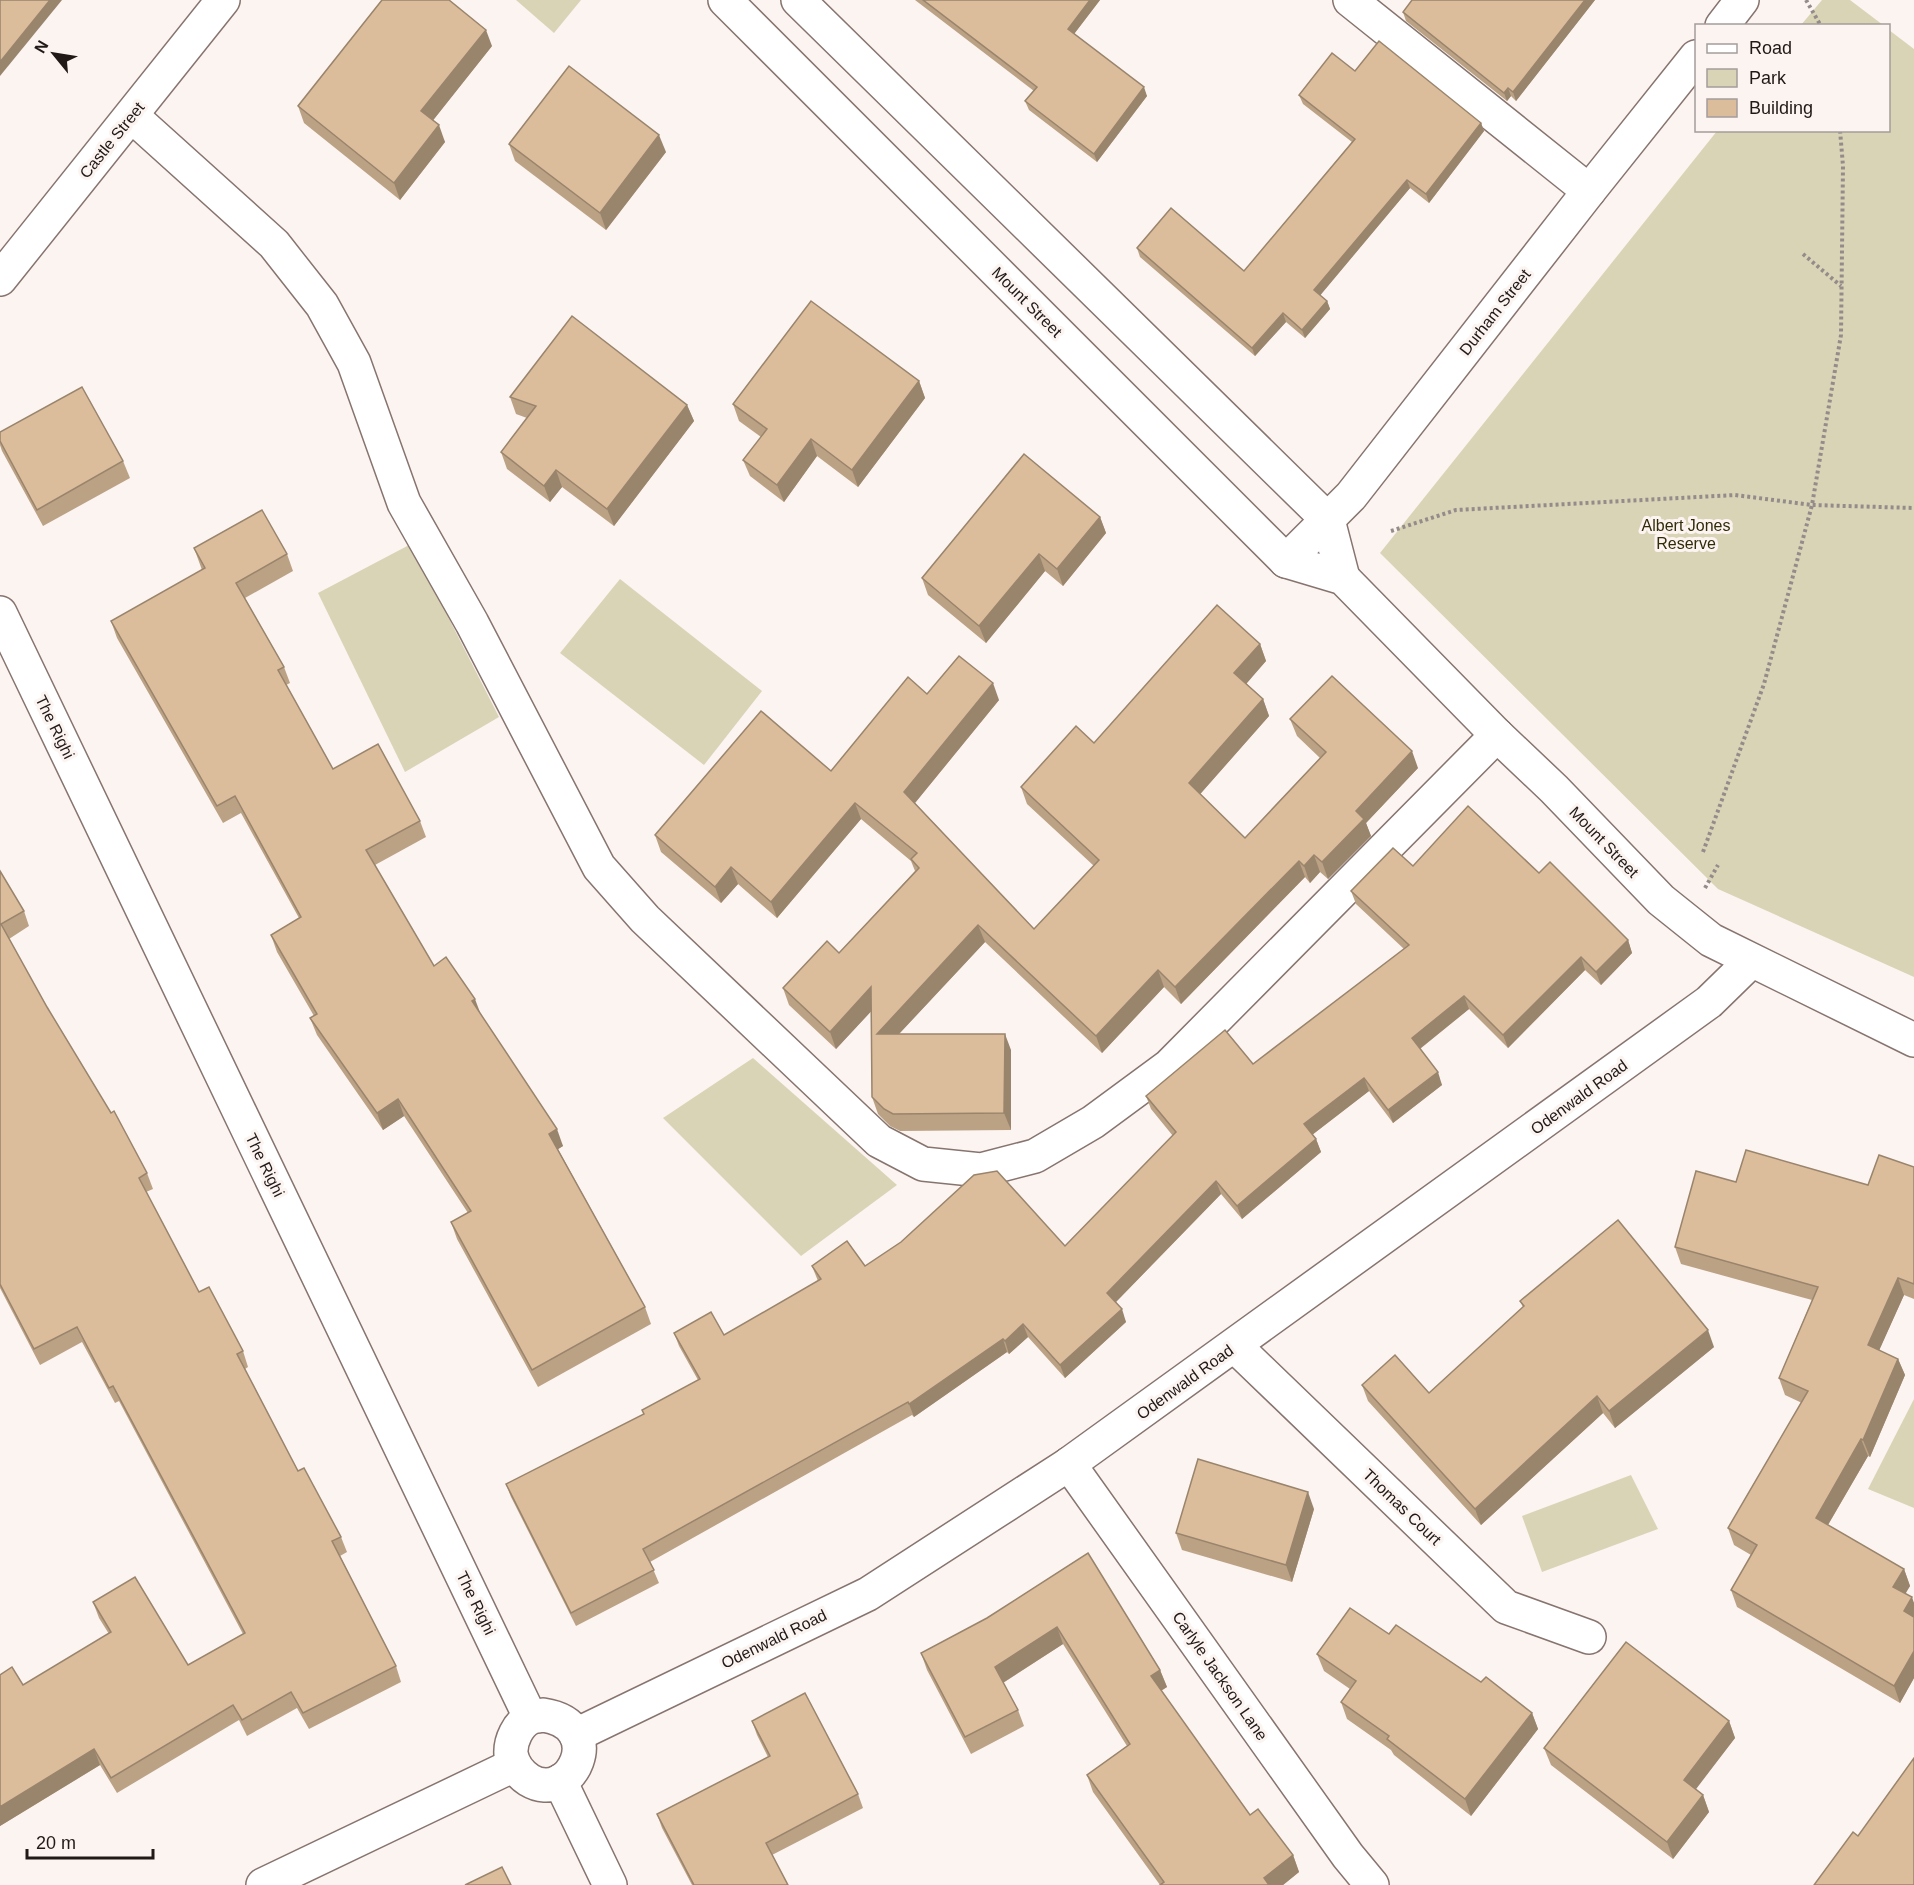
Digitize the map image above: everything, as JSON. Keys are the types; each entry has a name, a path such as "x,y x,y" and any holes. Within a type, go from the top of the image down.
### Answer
{"street":[{"name":"Castle Street","path":"0,279 223,0"},
{"name":"Mount Street","path":"725,0 1286,561 1343,578 1497,735 1554,789 1660,900 1711,940 1914,1040"},
{"path":"798,0 1328,520"},
{"path":"1350,0 1589,191"},
{"path":"1724,24 1742,0"},
{"name":"Durham Street","path":"1286,561 1351,496 1695,58"},
{"path":"132,116 274,244 322,304 354,363 404,503 472,623 599,867 645,919 879,1141 922,1164 981,1170 1035,1156 1093,1122 1169,1066 1497,735"},
{"name":"Mount Street","path":"1328,520 1343,578"},
{"name":"The Righi","path":"0,613 530,1717"},
{"name":"Odenwald Road","path":"576,1735 868,1594 1069,1464 1709,1002 1751,961"},
{"name":"Thomas Court","path":"1235,1346 1506,1607 1589,1637"},
{"name":"Carlyle Jackson Lane","path":"1069,1464 1348,1856 1372,1885"},
{"path":"543,1715 557,1717 576,1735 580,1748 578,1762 571,1773 560,1781 547,1784 534,1783 523,1776 514,1765 511,1752 513,1738 530,1717 543,1715"},
{"path":"263,1885 514,1765"},
{"path":"560,1781 610,1885"}],"path":[{"path":"1806,0 1820,24"},
{"path":"1703,852 1764,684 1812,505 1841,335 1843,166 1840,132"},
{"path":"1803,254 1842,286"},
{"path":"1391,531 1456,510 1735,495 1812,505 1914,508"}],"green space":[{"path":"516,0 581,0 554,33"},
{"path":"1822,0 1850,0 1882,24 1802,24"},
{"name":"Albert Jones Reserve","path":"1890,31 1914,49 1914,977 1718,889 1380,553 1716,132 1890,132"},
{"path":"411,544 499,717 405,772 318,593"},
{"path":"620,579 762,691 704,765 560,653"},
{"path":"753,1058 897,1185 801,1256 663,1118"},
{"path":"1914,1399 1914,1508 1868,1489"},
{"path":"1631,1475 1658,1529 1542,1572 1522,1516"}],"building":[{"path":"0,0 50,0 0,62"},
{"path":"382,0 449,0 486,30 421,111 439,125 394,183 298,106"},
{"path":"923,0 1090,0 1068,29 1144,87 1094,154 1025,101 1037,87"},
{"path":"1412,0 1585,0 1513,92 1508,88 1504,93 1403,12"},
{"path":"1379,41 1481,123 1426,194 1407,180 1314,290 1327,301 1302,330 1283,313 1252,348 1137,248 1171,208 1244,271 1355,139 1299,95 1332,53 1355,71"},
{"path":"569,66 659,135 600,213 509,144"},
{"path":"811,301 919,381 852,470 811,439 777,485 743,460 767,429 733,404"},
{"path":"572,316 687,405 607,509 556,470 544,486 501,452 536,406 510,397"},
{"path":"82,387 123,461 37,510 0,441 0,432"},
{"path":"1024,454 1100,517 1057,569 1039,554 979,626 922,578"},
{"path":"262,510 287,554 236,583 284,667 278,670 333,769 378,744 420,821 366,850 434,966 446,957 475,999 472,1001 557,1129 549,1134 645,1307 532,1370 451,1222 471,1211 398,1099 377,1113 310,1018 317,1014 271,935 301,917 235,796 217,806 111,621 205,568 194,548"},
{"path":"1217,605 1260,644 1234,673 1263,699 1189,783 1245,838 1326,752 1290,719 1332,676 1412,751 1356,811 1364,819 1322,862 1314,855 1304,866 1299,861 1175,987 1158,970 1096,1036 978,925 877,1034 1005,1034 1004,1113 893,1114 884,1109 872,1097 871,987 830,1032 783,988 827,941 839,953 919,868 911,859 917,853 855,803 771,902 731,867 715,887 655,835 761,711 831,771 908,677 927,694 959,656 993,683 904,792 1034,929 1099,860 1021,787 1076,726 1094,743"},
{"path":"1468,806 1539,873 1550,862 1628,940 1596,972 1581,957 1503,1035 1464,996 1412,1038 1438,1072 1388,1110 1364,1078 1304,1124 1316,1139 1237,1206 1216,1181 1107,1293 1122,1309 1060,1365 1023,1324 1005,1341 1003,1339 909,1404 908,1402 643,1549 654,1570 571,1613 506,1484 644,1414 642,1410 700,1379 674,1333 711,1312 724,1335 821,1279 812,1266 847,1241 865,1266 901,1242 974,1175 997,1171 1065,1246 1176,1132 1146,1096 1225,1030 1253,1064 1409,945 1351,891 1393,848 1413,866"},
{"path":"0,871 24,911 1,924 47,1007 111,1113 114,1111 147,1173 139,1178 199,1292 209,1287 243,1351 237,1354 298,1471 304,1468 341,1537 332,1541 396,1666 303,1713 291,1692 242,1720 233,1705 111,1778 94,1749 0,1807 0,1675 12,1667 23,1685 111,1632 93,1602 135,1577 188,1665 245,1633 113,1386 109,1388 77,1327 34,1349 0,1284"},
{"path":"1746,1150 1868,1185 1879,1155 1914,1167 1914,1284 1898,1278 1868,1345 1898,1359 1863,1440 1861,1439 1816,1518 1904,1569 1893,1587 1912,1597 1904,1611 1914,1617 1914,1651 1894,1686 1731,1590 1757,1545 1728,1528 1808,1391 1779,1378 1818,1287 1675,1247 1696,1171 1736,1182"},
{"path":"1618,1220 1708,1330 1609,1411 1597,1396 1475,1509 1362,1385 1395,1355 1429,1393 1524,1306 1520,1301"},
{"path":"1198,1459 1308,1492 1286,1565 1176,1533"},
{"path":"1088,1553 1160,1670 1151,1676 1250,1815 1258,1809 1293,1855 1264,1878 1269,1885 1160,1885 1164,1882 1087,1775 1130,1744 1057,1627 995,1667 1018,1710 965,1737 921,1653 987,1618"},
{"path":"1350,1608 1389,1634 1396,1625 1481,1682 1486,1677 1532,1713 1465,1799 1387,1739 1389,1736 1341,1702 1356,1681 1317,1654"},
{"path":"1626,1642 1729,1721 1684,1780 1703,1795 1667,1842 1544,1748"},
{"path":"805,1693 858,1794 766,1843 788,1885 694,1885 657,1814 770,1756 752,1721"},
{"path":"1914,1758 1914,1885 1814,1885 1853,1832 1858,1836"},
{"path":"502,1867 511,1885 465,1885"}]}
